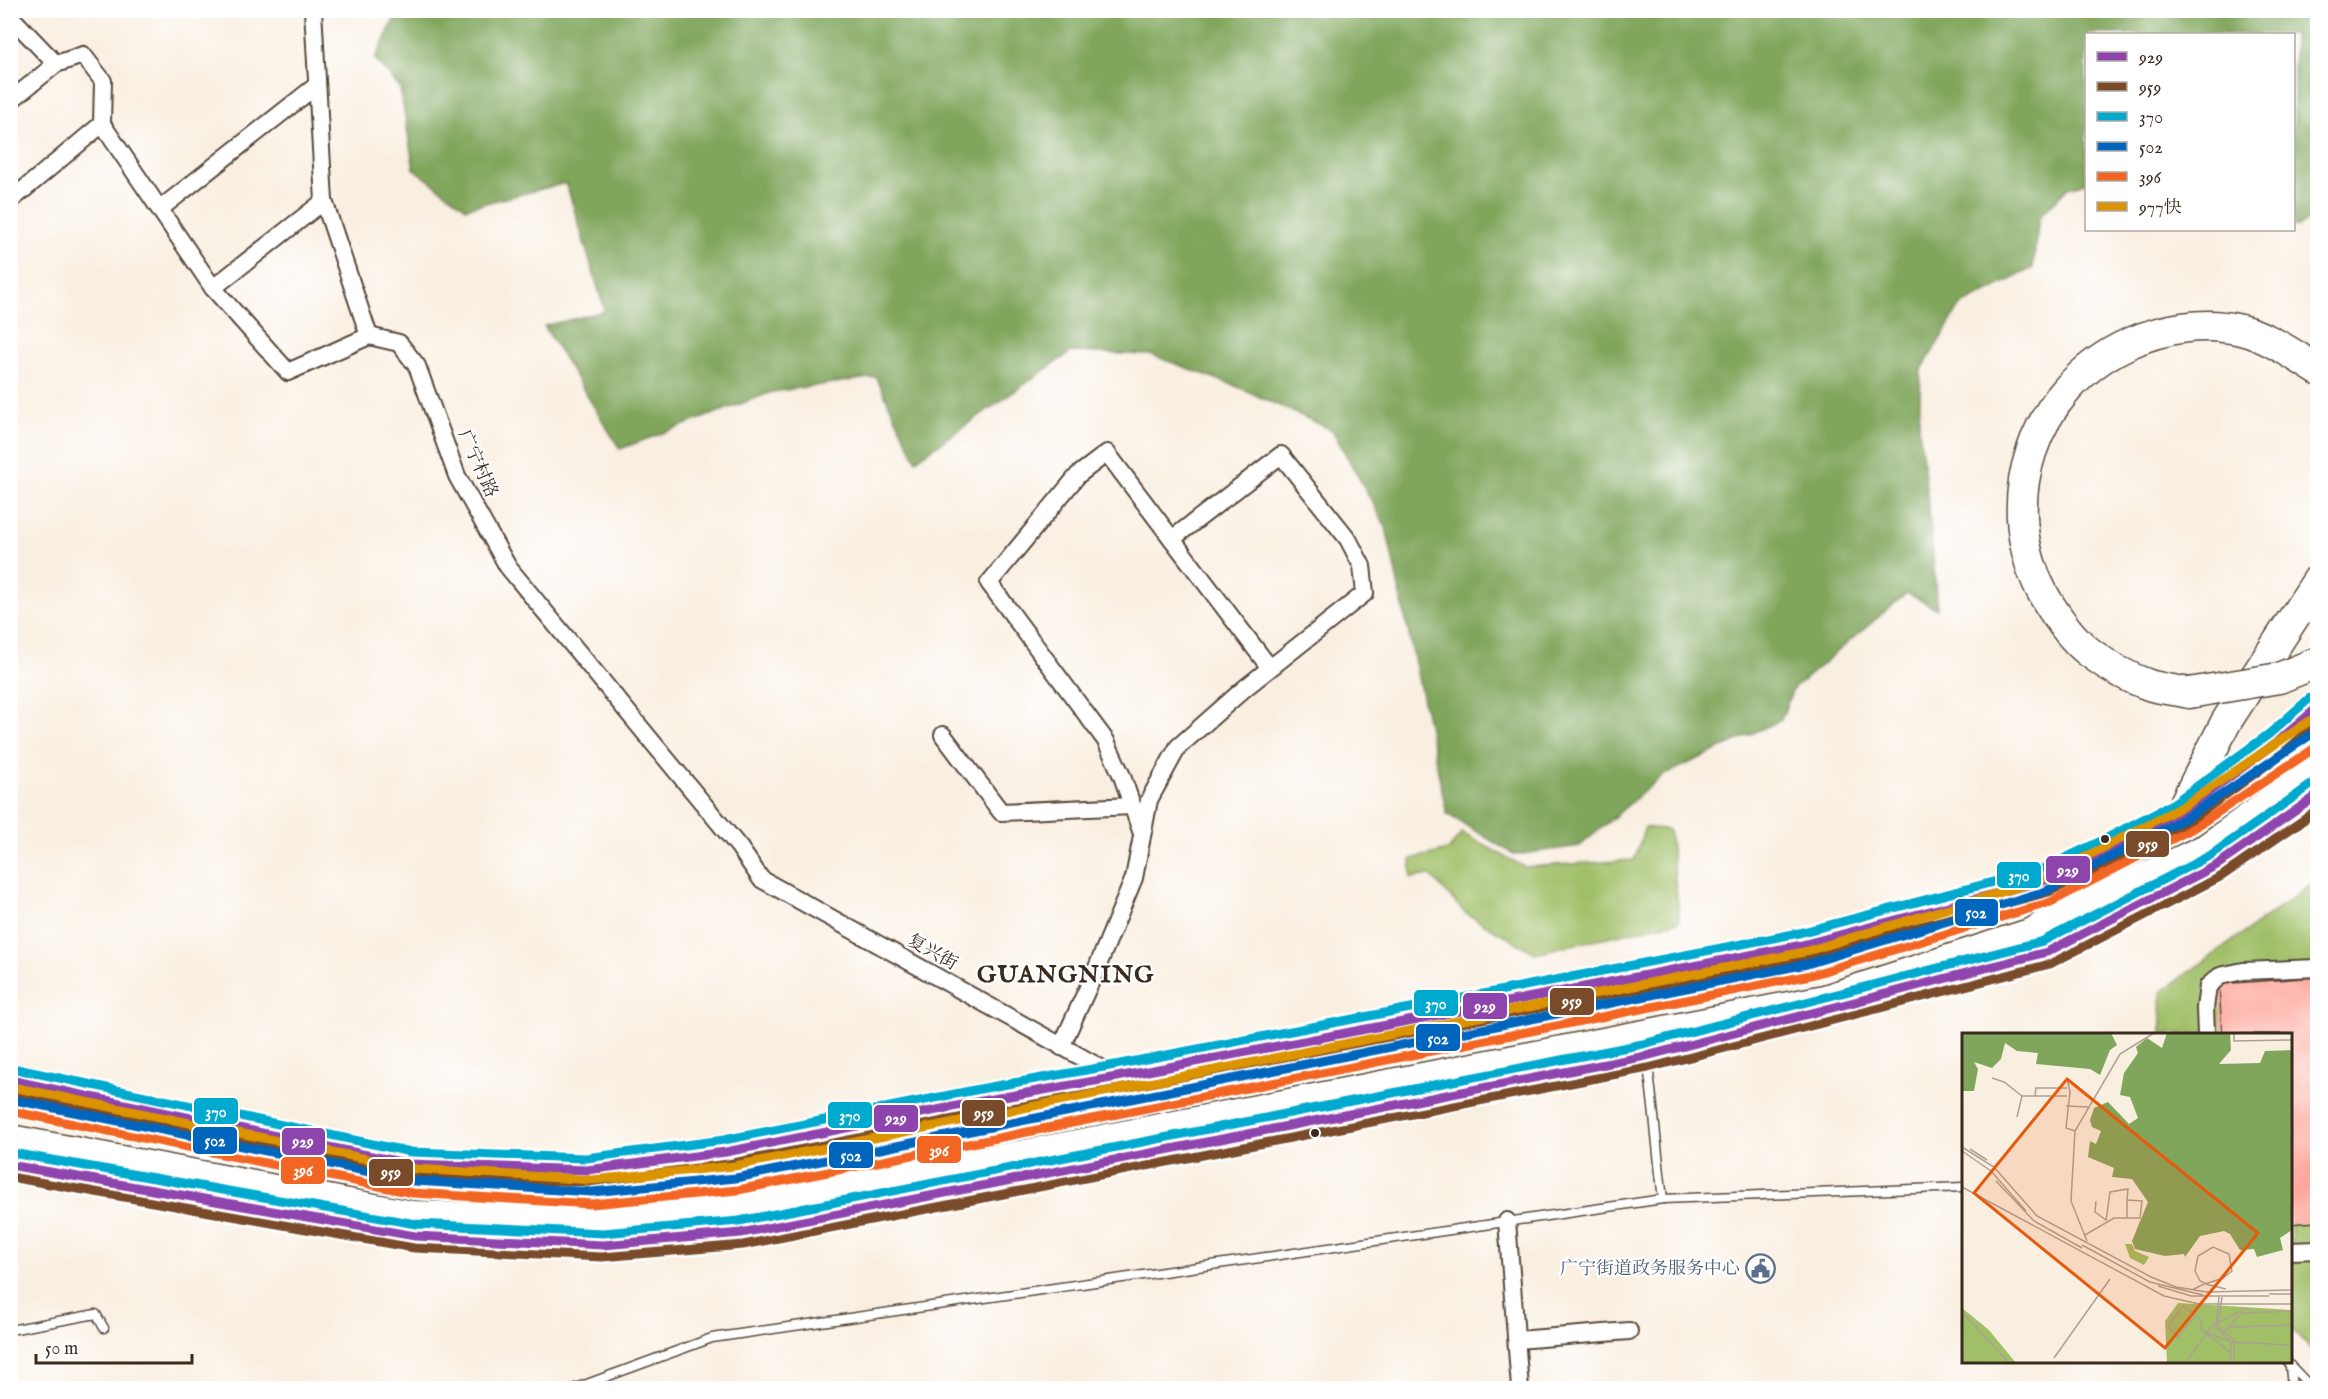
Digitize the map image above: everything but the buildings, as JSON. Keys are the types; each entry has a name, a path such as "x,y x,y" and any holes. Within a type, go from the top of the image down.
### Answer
{"highway":[{"path":"2318,370 2282,347 2241,330 2208,326 2148,334 2113,351 2084,370 2055,403 2039,431 2023,478 2021,525 2028,558 2040,589 2067,629 2089,652 2114,668 2149,685 2189,693 2279,678 2318,662"},
{"path":"2180,813 2226,722 2318,580"},
{"path":"10,1099 414,1181 592,1192 736,1178 1807,964 2046,891 2191,815 2318,730"},
{"path":"10,1140 412,1216 602,1223 742,1210 1826,1000 2033,933 2051,922 2206,849 2318,770"}],"street":[{"path":"10,101 56,64 83,55 104,81 102,124 213,288 288,372 369,336 324,201 313,10"},
{"path":"10,16 56,64"},
{"path":"160,209 317,85"},
{"path":"10,201 102,124"},
{"path":"213,288 324,201"},
{"name":"广宁村路","path":"369,336 399,343 417,366 457,476 507,567 739,847 761,879"},
{"path":"1142,832 1106,741 989,583 1078,475 1107,453 1270,668"},
{"path":"1061,1047 1134,878 1149,800 1178,747 1270,668 1365,593 1362,566 1348,539 1281,455 1172,539"},
{"path":"10,1080 410,1164 587,1170 726,1152 1802,945 2046,880 2180,813 2276,744 2318,707"},
{"path":"943,735 1001,812 1132,806"},
{"path":"10,1165 415,1236 603,1245 741,1233 1646,1056 2047,952 2217,865 2318,795"},
{"name":"复兴街","path":"761,879 1117,1077"},
{"path":"2206,1033 2205,1008 2208,986 2220,976 2242,971 2318,968"},
{"path":"1506,1221 1520,1389"},
{"path":"2292,1251 2318,1250"},
{"path":"1517,1340 1629,1331"}],"lane":[{"path":"1646,1056 1663,1198"},
{"path":"576,1389 712,1338 1663,1198 1962,1187"},
{"path":"10,1330 96,1314 104,1328"},
{"path":"2288,1363 2292,1389"},
{"path":"2288,1363 2312,1389"}],"green space":[{"path":"399,10 2317,11 2317,214 2298,227 2295,226 2295,33 2085,33 2085,183 2068,188 2039,217 2033,268 1960,306 1921,371 1919,428 1930,518 1937,609 1907,593 1793,689 1781,720 1662,776 1580,846 1515,855 1447,814 1386,527 1332,430 1238,387 1152,355 1071,352 916,460 876,377 772,392 620,449 544,326 605,311 566,183 466,208 414,169 400,88 375,59"},
{"path":"1645,827 1669,830 1680,921 1535,953 1465,913 1430,875 1411,878 1411,859 1448,850 1462,833 1524,867 1634,860"},
{"path":"2317,881 2317,1356 2292,1329 2292,1033 2162,1033 2161,992"}],"transit line":[{"name":"370","path":"12,1068 411,1152 586,1158 724,1140 1799,933 2042,869 2174,803 2269,734 2310,698"},
{"name":"929","path":"10,1080 410,1164 587,1170 726,1152 1802,945 2046,880 2180,813 2276,743 2318,707"},
{"name":"977快","path":"12,1087 416,1169 592,1180 734,1166 1804,952 2041,880 2185,805 2311,720"},
{"name":"959","path":"10,1092 409,1176 588,1182 728,1164 1804,957 2049,892 2114,862 2187,823 2283,753 2318,723"},
{"name":"502","path":"10,1099 414,1181 592,1192 736,1178 1807,964 2046,891 2191,815 2318,730"},
{"name":"396","path":"10,1111 413,1193 592,1204 738,1190 1811,975 2051,902 2197,826 2318,746"},
{"name":"370","path":"12,1153 416,1224 603,1233 739,1221 1643,1044 2043,941 2211,855 2311,785"},
{"name":"929","path":"10,1165 415,1236 603,1245 741,1233 1646,1056 2047,952 2217,865 2318,795"},
{"name":"959","path":"10,1177 414,1248 602,1257 743,1245 1648,1068 2050,964 2222,876 2318,810"}],"place":[{"name":"广宁街道政务服务中心","path":"1761,1269"}],"district":[{"name":"GUANGNING","path":"1066,975"}]}
